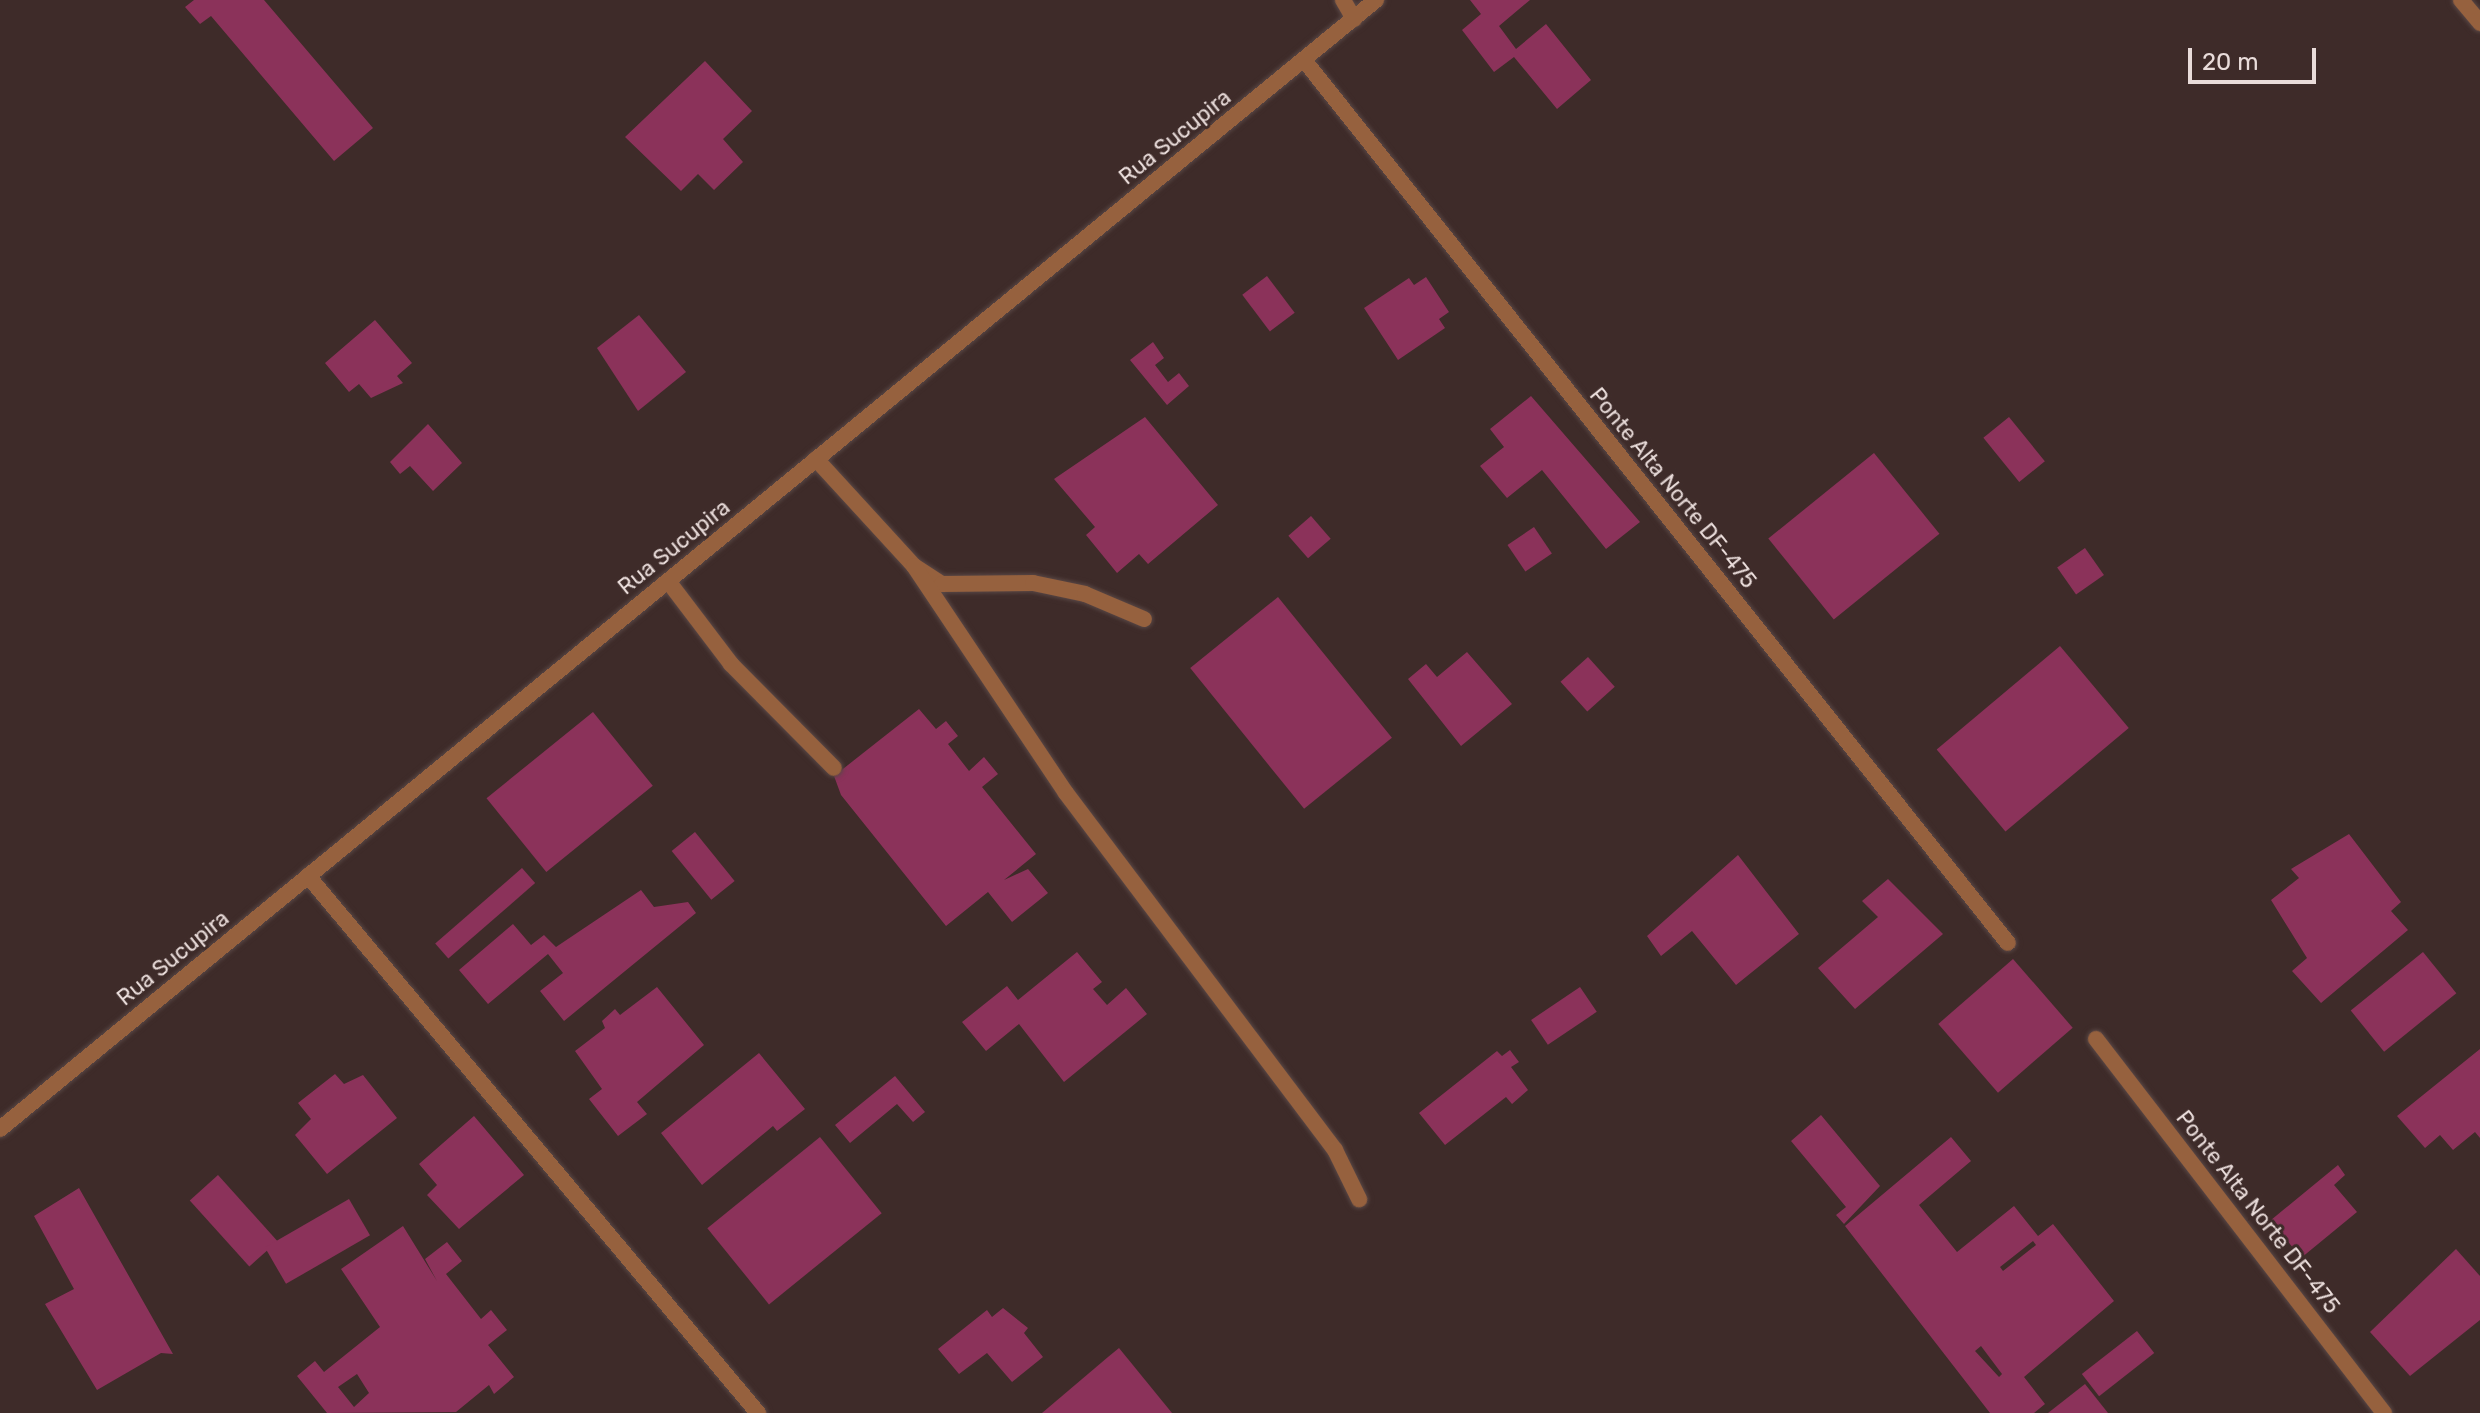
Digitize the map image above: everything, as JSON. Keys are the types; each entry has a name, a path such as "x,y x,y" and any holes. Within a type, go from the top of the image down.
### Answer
{"street":[{"path":"1343,0 1354,19"},
{"name":"Rua Sucupira","path":"0,1129 1376,0"},
{"path":"2461,0 2480,23"},
{"name":"Ponte Alta Norte DF-475","path":"1304,60 2008,943"},
{"path":"816,459 914,566 1066,793 1335,1150 1359,1199"},
{"path":"914,566 942,584 1033,583 1085,594 1144,619"},
{"path":"668,581 731,664 834,768"},
{"path":"308,876 758,1413"},
{"name":"Ponte Alta Norte DF-475","path":"2096,1039 2384,1413"}],"building":[{"path":"194,0 264,0 373,128 334,161 211,16 200,24 185,7"},
{"path":"1470,0 1530,0 1499,26 1516,49 1546,24 1591,80 1557,109 1514,57 1494,72 1462,30 1481,14"},
{"path":"705,61 752,111 723,139 743,162 714,190 698,174 681,191 625,137"},
{"path":"1267,276 1295,313 1270,331 1242,295"},
{"path":"1426,277 1449,312 1439,319 1445,328 1398,360 1364,308 1409,278 1414,285"},
{"path":"639,315 686,372 638,411 597,348"},
{"path":"375,320 412,363 397,376 403,383 371,398 359,384 349,392 325,363"},
{"path":"1153,342 1164,358 1155,365 1168,382 1179,373 1189,386 1167,405 1130,360"},
{"path":"1531,396 1640,522 1606,549 1542,470 1507,498 1480,466 1504,447 1490,429"},
{"path":"1145,417 1218,505 1148,564 1139,554 1117,573 1086,535 1095,527 1054,479"},
{"path":"2009,417 2045,461 2019,482 1983,438"},
{"path":"428,424 462,463 433,491 410,466 400,474 390,462"},
{"path":"1874,453 1939,534 1834,619 1768,539"},
{"path":"1311,516 1331,539 1308,558 1288,536"},
{"path":"1534,527 1552,554 1525,571 1507,545"},
{"path":"2085,548 2104,575 2076,595 2057,568"},
{"path":"1278,597 1392,738 1304,809 1190,668"},
{"path":"2060,646 2129,728 2005,831 1937,749"},
{"path":"1467,652 1512,704 1461,746 1408,679 1426,664 1437,677"},
{"path":"1588,657 1615,687 1587,711 1561,682"},
{"path":"919,709 936,729 946,721 958,736 948,744 969,771 984,757 998,774 982,787 1036,854 1004,880 1028,869 1048,893 1012,922 988,892 946,926 841,795 834,776"},
{"path":"593,712 653,786 546,872 487,798"},
{"path":"695,832 735,881 711,900 672,851"},
{"path":"2349,834 2401,902 2391,911 2408,930 2321,1003 2292,971 2307,958 2271,900 2299,878 2291,869"},
{"path":"1738,855 1799,934 1736,985 1692,931 1661,956 1647,936"},
{"path":"522,868 535,883 448,959 435,943"},
{"path":"1888,879 1943,934 1855,1009 1818,968 1878,917 1862,901"},
{"path":"641,890 654,907 688,902 696,913 564,1021 540,991 563,973 548,954 488,1004 459,970 513,924 531,945 544,935 556,947"},
{"path":"1077,952 1102,982 1093,989 1107,1005 1126,988 1147,1014 1064,1082 1019,1024 986,1051 962,1022 1007,986 1018,1000"},
{"path":"2423,952 2456,993 2384,1052 2351,1011"},
{"path":"2013,959 2073,1028 1998,1093 1938,1024"},
{"path":"657,987 704,1045 637,1102 647,1114 618,1136 589,1099 602,1089 575,1051 605,1028 602,1021 615,1009 620,1015"},
{"path":"1580,987 1597,1012 1548,1045 1531,1020"},
{"path":"2480,1049 2480,1138 2475,1132 2453,1150 2440,1135 2425,1148 2397,1116"},
{"path":"1510,1050 1519,1062 1511,1067 1528,1090 1512,1104 1506,1097 1445,1145 1419,1113 1497,1051 1502,1056"},
{"path":"759,1053 805,1109 777,1131 773,1126 702,1185 661,1133"},
{"path":"335,1074 344,1084 363,1075 397,1118 327,1174 295,1135 311,1119 298,1103"},
{"path":"895,1076 925,1112 913,1122 897,1104 850,1143 835,1125"},
{"path":"1821,1115 1880,1186 1844,1224 1836,1215 1846,1207 1791,1141"},
{"path":"474,1116 524,1175 459,1229 427,1195 437,1185 419,1164"},
{"path":"820,1137 882,1213 769,1304 707,1228"},
{"path":"1951,1137 1971,1161 1919,1205 1957,1252 2014,1206 2038,1236 2053,1224 2114,1301 2024,1377 2045,1404 2034,1413 1990,1413 1845,1226","holes":["2033,1241 2036,1245 2003,1271 2000,1267","1981,1346 2002,1374 1999,1377 1975,1351"]},
{"path":"2338,1165 2345,1175 2334,1185 2357,1212 2301,1258 2271,1220"},
{"path":"218,1175 278,1241 249,1267 190,1200"},
{"path":"79,1188 173,1354 161,1353 97,1390 45,1304 74,1289 34,1216"},
{"path":"349,1199 370,1235 286,1284 265,1248"},
{"path":"403,1226 437,1281 425,1259 447,1242 462,1261 446,1274 481,1319 491,1310 507,1330 488,1345 514,1377 494,1394 489,1385 456,1412 327,1413 297,1376 315,1361 324,1372 380,1327 341,1269","holes":["357,1374 369,1393 354,1407 338,1387"]},
{"path":"2456,1249 2480,1276 2480,1320 2410,1376 2370,1332"},
{"path":"1003,1308 1028,1328 1024,1333 1043,1357 1012,1382 987,1353 959,1374 938,1349 987,1310 992,1317"},
{"path":"2137,1331 2154,1353 2099,1396 2082,1374"},
{"path":"1119,1348 1172,1413 1042,1413 1108,1357"},
{"path":"2085,1384 2108,1413 2048,1413"}]}
